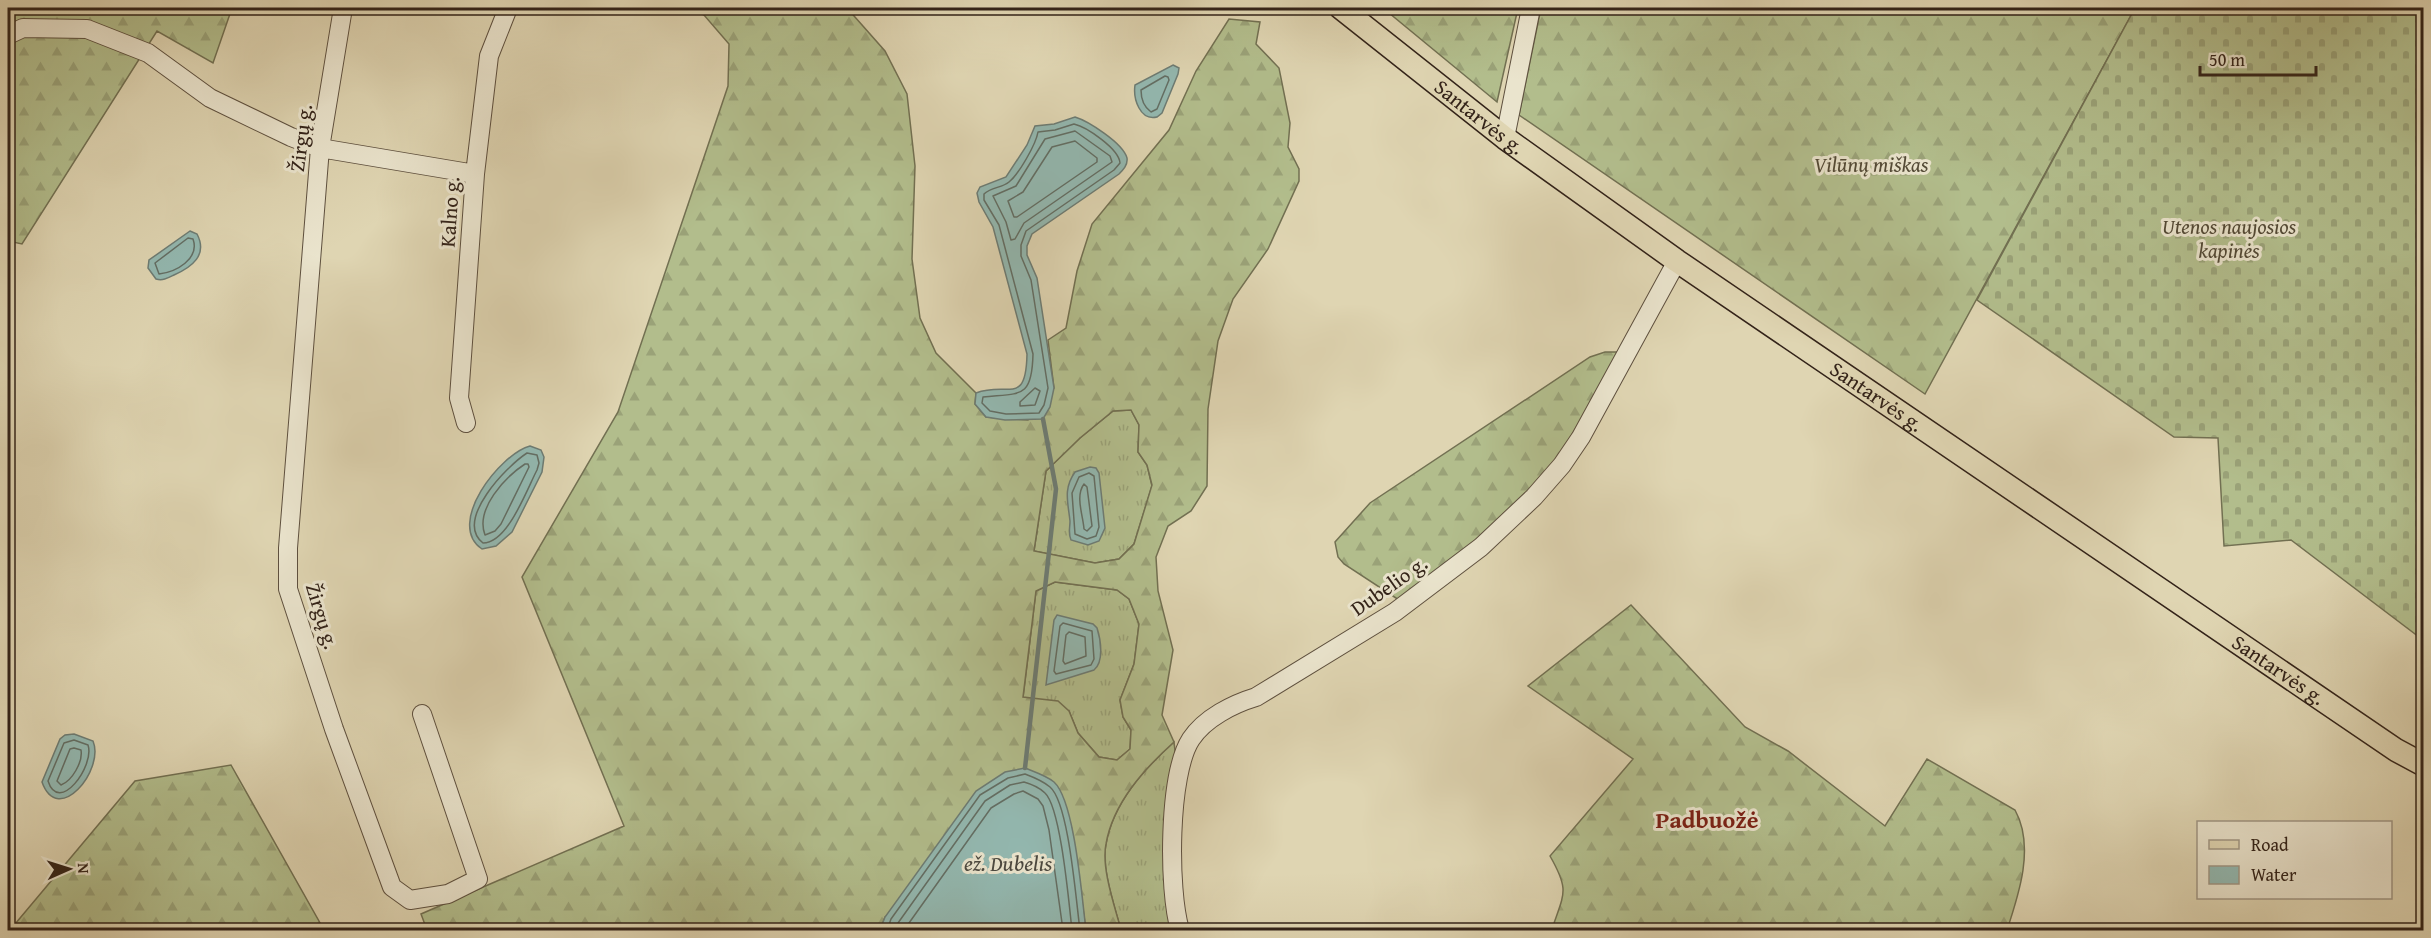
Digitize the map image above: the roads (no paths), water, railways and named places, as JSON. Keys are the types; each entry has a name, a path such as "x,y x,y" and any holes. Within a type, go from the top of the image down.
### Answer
{"main road":[{"name":"Santarvės g.","path":"1341,8 1505,138 1677,261 2396,750 2424,765"}],"street":[{"name":"Žirgų g.","path":"343,8 320,148 288,548 288,589 334,729 392,887 410,900 448,894 478,879 422,714"},
{"name":"Kalno g.","path":"466,423 459,398 475,174 489,56 508,8"},
{"path":"1505,138 1531,8"},
{"path":"8,35 23,28 87,29 148,53 210,98 291,137 320,148 475,174"},
{"name":"Dubelio g.","path":"1180,930 1174,897 1171,844 1175,799 1182,761 1191,739 1231,705 1256,697 1395,612 1481,547 1534,497 1562,465 1581,437 1677,261"}],"water":[{"path":"1173,65 1179,68 1178,74 1162,113 1157,117 1146,116 1139,108 1135,96 1135,85"},
{"path":"1075,117 1112,139 1124,152 1127,163 1119,174 1032,234 1027,246 1027,255 1037,278 1054,388 1050,407 1043,419 1005,420 986,417 975,404 976,393 987,390 1013,389 1019,386 1026,370 1027,354 993,227 979,202 977,193 980,187 1006,177 1027,145 1035,126 1054,124"},
{"path":"190,231 197,234 200,241 201,248 196,259 187,268 170,277 156,279 148,268 149,260"},
{"path":"530,446 541,450 544,457 542,472 512,532 496,546 482,549 472,538 470,523 473,508 481,491 492,476 505,462"},
{"path":"1090,467 1096,468 1099,473 1105,528 1099,541 1088,545 1071,540 1067,496 1071,478 1075,472"},
{"path":"1057,615 1093,624 1097,628 1100,656 1094,670 1046,685 1054,620"},
{"path":"74,734 93,741 95,753 92,766 78,789 58,799 49,794 42,782 60,739 65,735"},
{"name":"ež. Dubelis","path":"1025,768 1054,782 1061,793 1072,829 1086,930 880,930 885,917 976,791 1005,772"}],"waterway":[{"path":"1025,768 1056,489 1043,419"}],"district":[{"name":"Padbuožė","path":"1707,820"}],"park label":[{"name":"Vilūnų miškas","path":"1871,165"},
{"name":"Utenos naujosios kapinės","path":"2229,239"}]}
